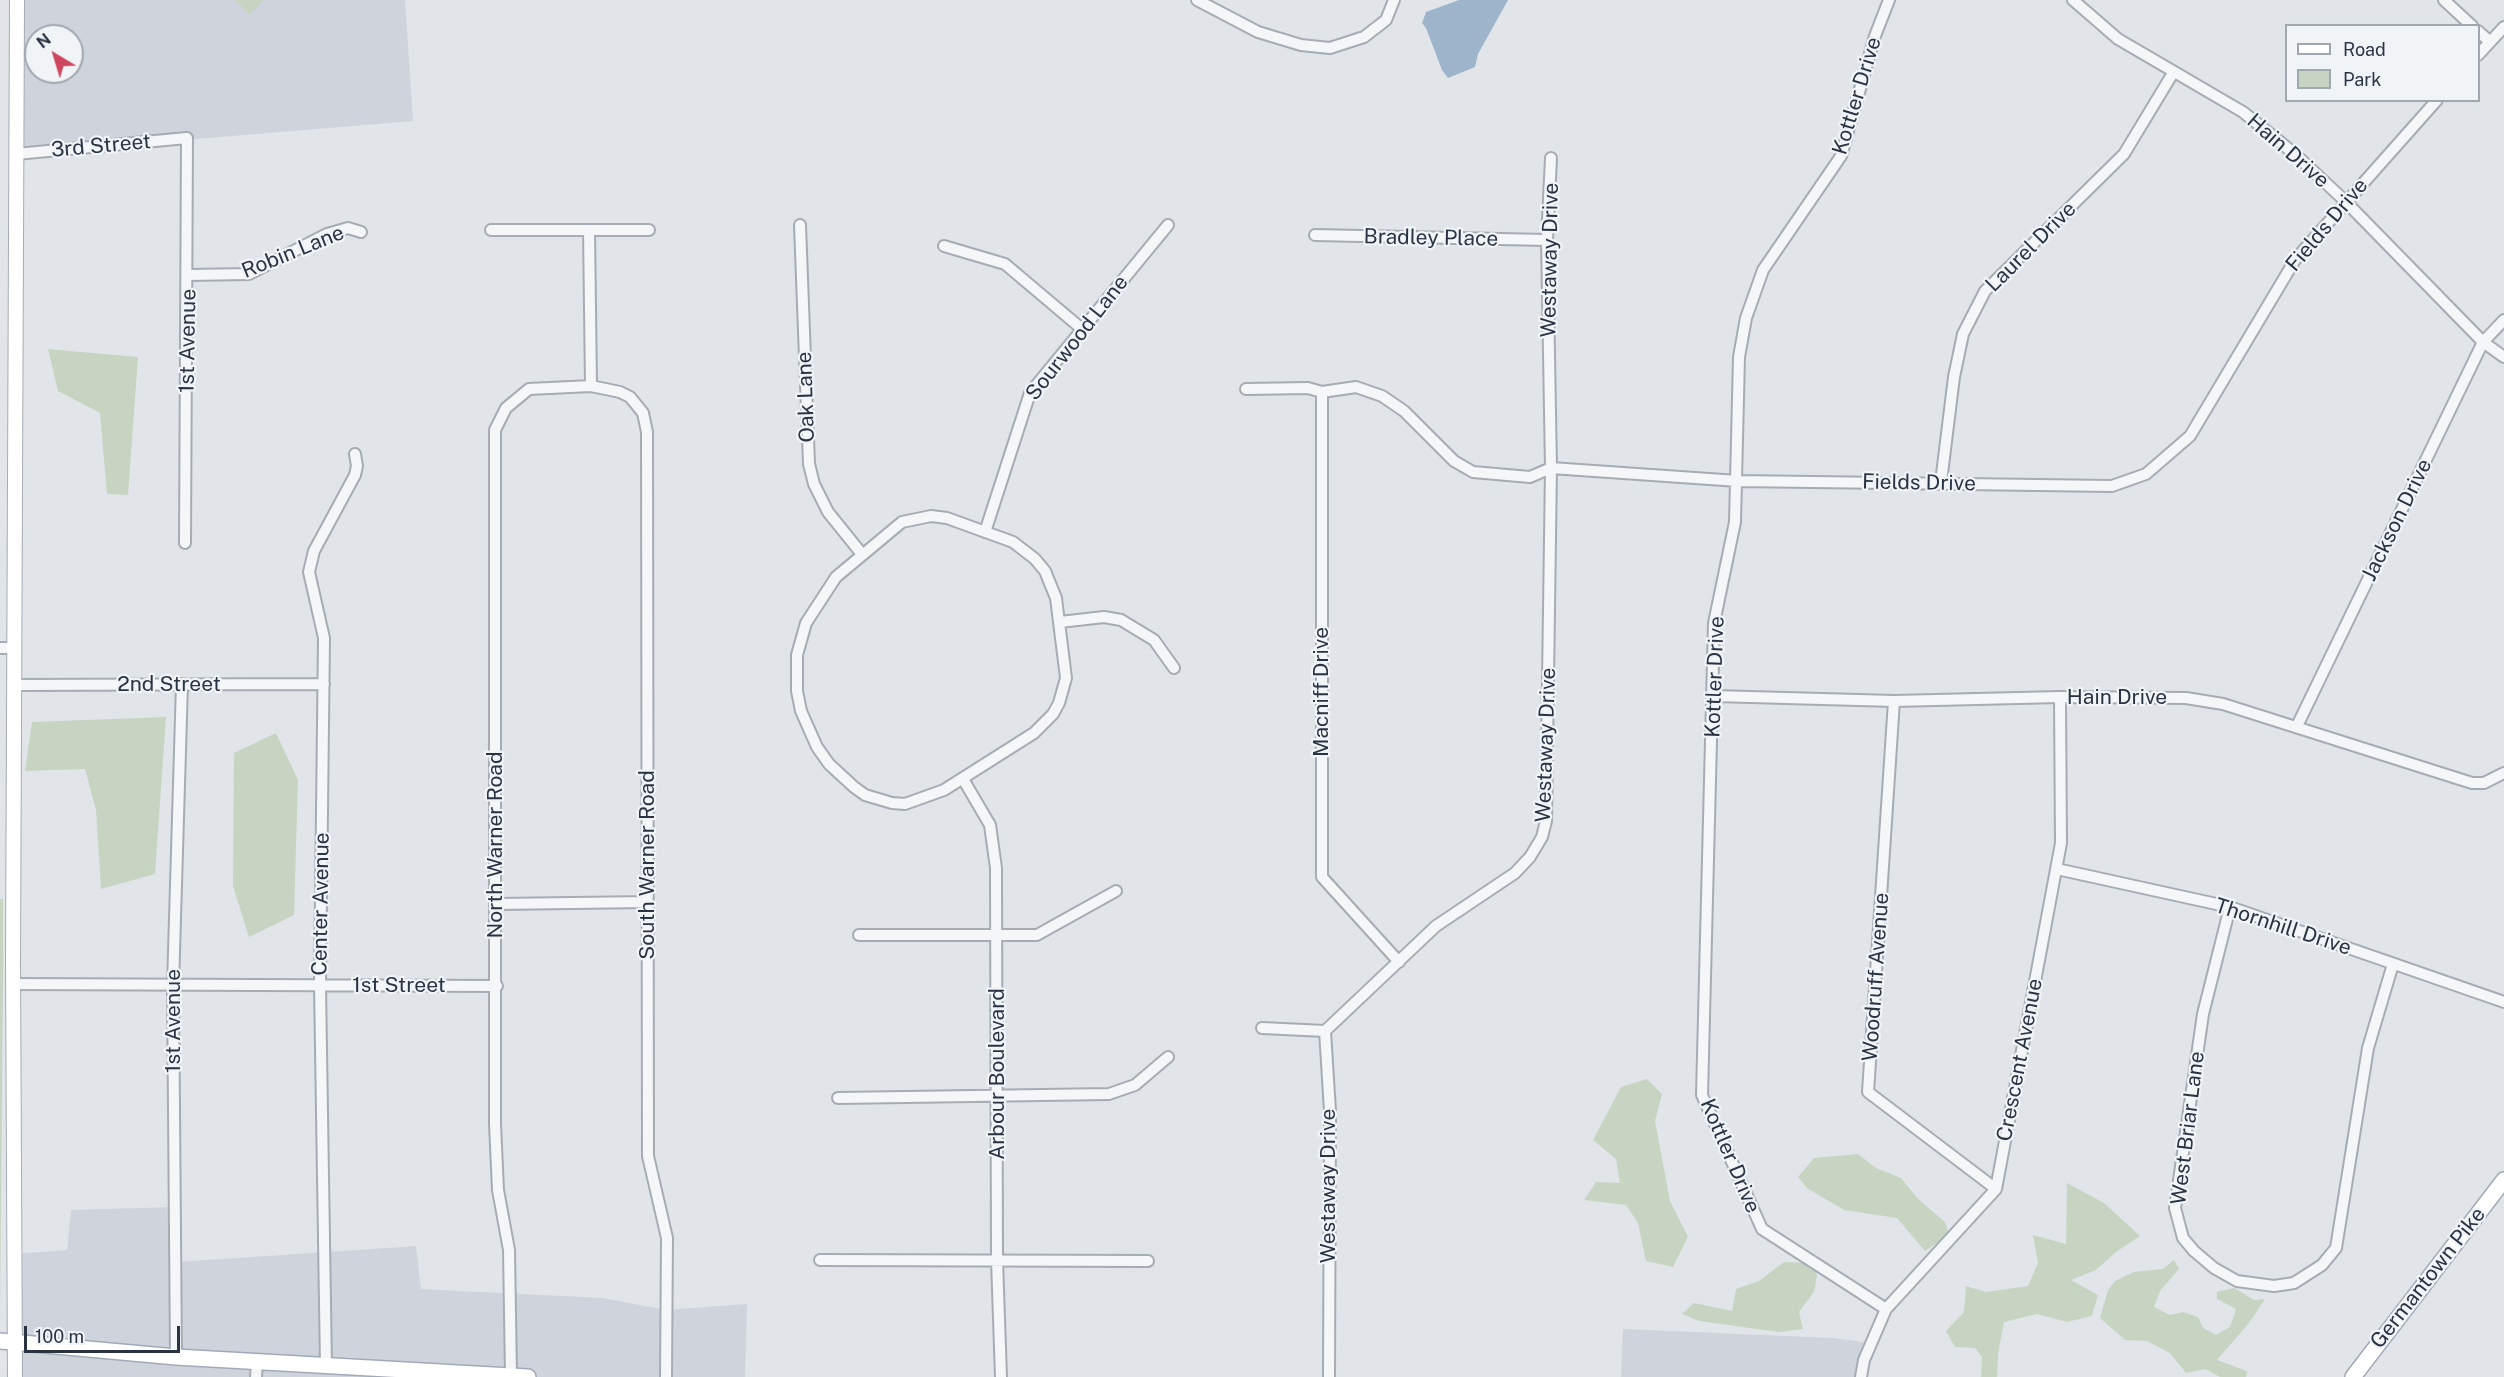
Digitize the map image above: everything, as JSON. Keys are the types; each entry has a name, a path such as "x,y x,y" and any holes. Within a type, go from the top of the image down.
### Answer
{"main road":[{"path":"15,1377 8,1342 14,984 14,686 7,648 17,0"},
{"name":"Germantown Pike","path":"2353,1377 2504,1180"},
{"path":"8,1342 176,1357 257,1370 326,1367 528,1377"}],"street":[{"path":"1197,0 1258,32 1301,45 1330,48 1364,37 1386,20 1394,0"},
{"name":"Kottler Drive","path":"1886,1309 1762,1229 1702,1095 1714,696 1714,623 1735,522 1738,481 1739,357 1746,318 1763,270 1841,156 1875,36 1889,0"},
{"name":"Hain Drive","path":"2073,0 2118,39 2243,112 2296,155 2345,201 2483,342 2504,357"},
{"path":"2444,0 2470,24"},
{"path":"2480,53 2504,27"},
{"path":"2480,33 2490,42"},
{"name":"Laurel Drive","path":"1941,482 1954,377 1963,334 1985,291 2124,154 2173,73"},
{"name":"Fields Drive","path":"1246,388 1308,388 1322,392 1356,387 1382,396 1404,411 1454,461 1473,472 1530,477 1551,468 1738,481 2112,486 2146,474 2190,435 2295,260 2435,102"},
{"name":"3rd Street","path":"16,154 187,138"},
{"name":"1st Avenue","path":"185,543 187,138"},
{"name":"Westaway Drive","path":"1329,1377 1330,1111 1325,1031 1436,926 1515,873 1530,856 1542,837 1546,821 1551,468 1547,240 1551,159"},
{"name":"Oak Lane","path":"800,225 809,464 814,484 828,512 861,553"},
{"name":"Sourwood Lane","path":"985,532 1026,401 1038,382 1168,225"},
{"name":"Robin Lane","path":"188,275 249,274 327,234 348,228 361,232"},
{"path":"491,230 649,230"},
{"path":"589,230 591,386"},
{"name":"Bradley Place","path":"1315,235 1547,240"},
{"path":"944,246 1005,264 1083,329"},
{"name":"Jackson Drive","path":"2297,726 2483,342 2504,320"},
{"name":"South Warner Road","path":"591,386 620,392 630,397 642,413 647,432 648,1156 667,1238 666,1377"},
{"name":"North Warner Road","path":"511,1376 509,1250 498,1190 495,1124 497,904 495,430 506,408 529,389 591,386"},
{"name":"Macniff Drive","path":"1322,392 1322,877 1399,962"},
{"name":"Center Avenue","path":"326,1367 320,985 323,627 309,572 314,551 355,475 355,454"},
{"path":"915,518 947,518 985,532 1018,546 1040,565 1056,598 1066,678 1059,703 1053,714 1034,734 963,779 930,796 905,804 879,800 854,787 829,764 808,731 797,691 797,655 800,639 825,591 861,553 902,522 915,518"},
{"path":"1060,622 1104,617 1120,620 1154,640 1174,668"},
{"name":"1st Avenue","path":"176,1357 173,985 182,684"},
{"name":"2nd Street","path":"14,686 324,684"},
{"name":"Hain Drive","path":"1714,696 1894,701 2060,697 2186,698 2223,704 2472,783 2484,783 2504,773"},
{"name":"Crescent Avenue","path":"1996,1189 2061,843 2060,697"},
{"name":"Woodruff Avenue","path":"1894,701 1868,1092 1996,1189"},
{"name":"Arbour Boulevard","path":"963,779 984,812 994,843 998,936 997,1260 1001,1377"},
{"name":"Thornhill Drive","path":"2057,869 2230,907 2504,1002"},
{"path":"859,934 1021,937 1047,932 1116,891"},
{"path":"497,904 648,902"},
{"name":"West Briar Lane","path":"2230,907 2203,1014 2175,1208 2183,1238 2194,1251 2214,1268 2237,1281 2260,1285 2294,1283 2322,1265 2336,1248 2368,1048 2393,964"},
{"name":"1st Street","path":"14,984 497,987"},
{"path":"1262,1028 1325,1031"},
{"path":"838,1098 1098,1095 1118,1092 1144,1080 1168,1057"},
{"path":"1861,1377 1864,1360 1886,1309 1996,1189"},
{"path":"820,1260 1148,1261"}],"shaded area":[{"path":"17,0 405,0 413,121 16,154"},
{"path":"175,1207 176,1262 416,1246 421,1289 603,1298 666,1310 747,1304 745,1377 15,1377 14,1254 67,1250 71,1210"},
{"path":"1623,1329 1833,1338 1871,1343 1861,1377 1621,1377"}],"green space":[{"path":"235,0 264,0 250,15"},
{"path":"48,349 138,357 128,495 107,494 100,413 58,391"},
{"path":"166,717 155,874 101,889 96,810 85,769 25,771 32,722"},
{"path":"276,733 298,780 294,915 249,937 233,886 234,753"},
{"path":"0,899 3,899 3,975 0,1318"},
{"path":"1647,1079 1662,1094 1655,1121 1670,1201 1688,1237 1673,1267 1646,1261 1638,1223 1626,1205 1584,1200 1596,1182 1620,1183 1616,1159 1593,1140 1621,1087"},
{"path":"1858,1154 1876,1168 1901,1178 1918,1199 1945,1222 1949,1235 1925,1251 1897,1218 1844,1210 1807,1188 1798,1177 1814,1158"},
{"path":"2067,1183 2104,1203 2140,1236 2116,1252 2096,1270 2071,1280 2098,1295 2092,1316 2067,1322 2037,1314 2004,1322 1998,1354 1997,1377 1981,1377 1982,1357 1975,1348 1955,1347 1946,1331 1964,1312 1966,1286 1986,1292 2028,1286 2038,1263 2033,1235 2066,1244"},
{"path":"2174,1260 2179,1269 2160,1291 2154,1307 2170,1315 2183,1312 2198,1317 2203,1328 2216,1335 2230,1327 2236,1309 2217,1299 2217,1292 2234,1288 2254,1300 2265,1299 2249,1323 2217,1360 2247,1371 2246,1377 2220,1377 2205,1369 2186,1373 2170,1353 2147,1341 2125,1340 2100,1318 2108,1290 2115,1281 2134,1272 2163,1269"},
{"path":"1784,1262 1814,1263 1817,1276 1814,1292 1799,1312 1803,1329 1779,1332 1699,1321 1682,1314 1694,1303 1732,1311 1736,1289 1759,1281"}],"water":[{"path":"1459,0 1508,0 1478,54 1475,67 1448,78 1442,70 1422,23 1426,12"}]}
